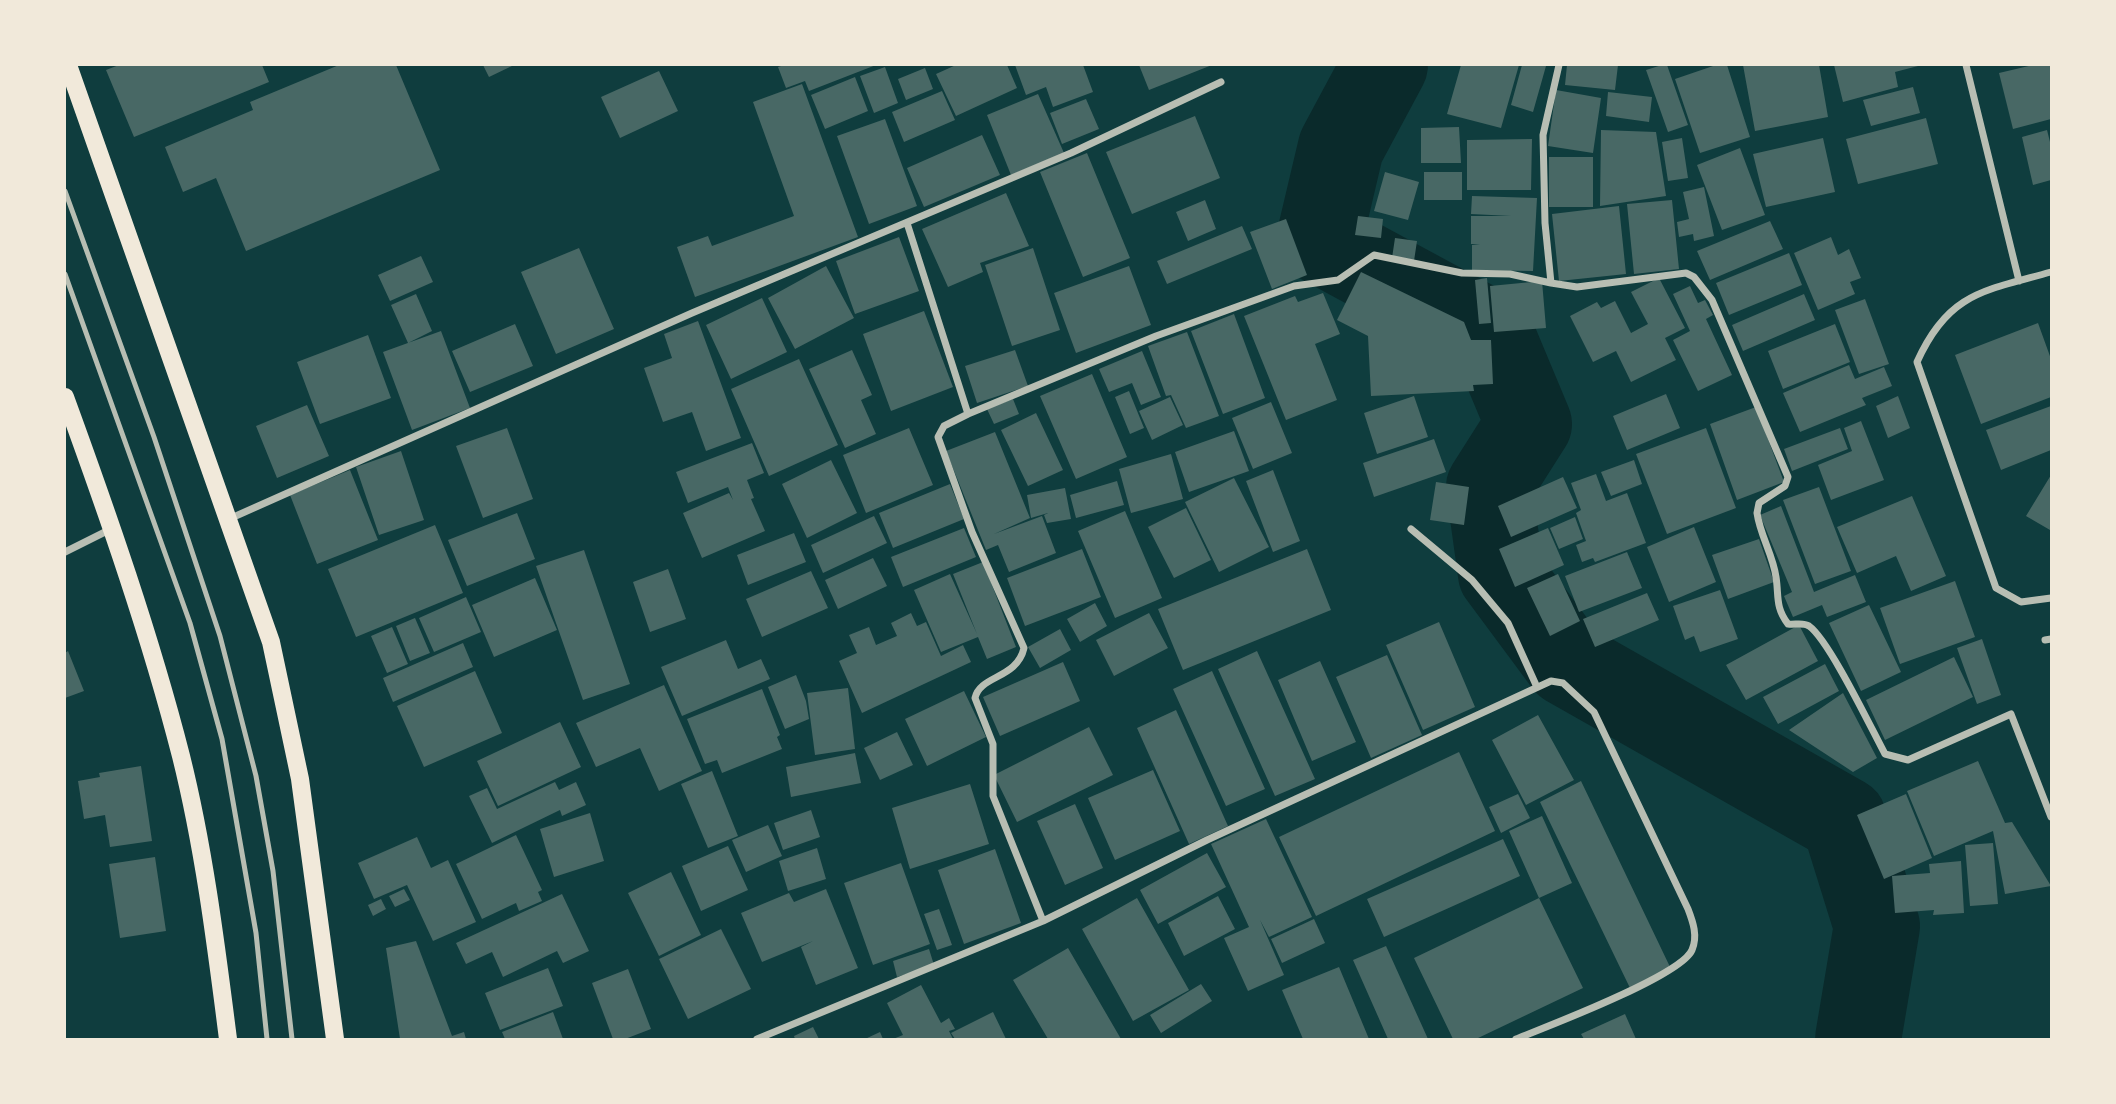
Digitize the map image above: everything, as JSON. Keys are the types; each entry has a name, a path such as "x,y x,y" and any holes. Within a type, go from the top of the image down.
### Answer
{"main road":[{"path":"68,65 271,642 300,779 335,1039"},
{"path":"65,397 113,529 181,757 205,881 228,1039"}],"street":[{"path":"1551,283 1545,223 1543,135 1559,65"},
{"path":"1966,65 2019,281"},
{"path":"228,519 692,313 1071,153 1220,82"},
{"path":"907,223 968,414"},
{"path":"1043,921 993,796 993,744 975,698 981,687 1017,666 1024,648 972,532 938,438 944,426 968,414 1169,331 1294,286 1342,279 1370,256 1462,273 1510,274 1577,287 1659,274 1686,273 1694,277 1712,300 1788,477 1785,486 1759,503 1757,513 1776,576 1776,602 1783,618 1788,624 1802,623 1815,632 1842,673 1885,754 1894,758 1908,760 2011,714 2051,817"},
{"path":"2051,272 1962,302 1947,312 1930,333 1917,362 1996,588 2021,602 2051,598"},
{"path":"65,552 113,529"},
{"path":"1411,529 1472,580 1508,623 1536,685"},
{"path":"758,1039 1043,921 1536,685 1551,681 1563,683 1594,712 1688,909 1696,932 1692,952 1674,968 1579,1014 1516,1039"}],"lane":[{"path":"65,191 154,437 220,636 256,776 273,871 292,1039"},
{"path":"65,274 190,623 222,739 256,933 267,1039"}],"building":[{"path":"119,65 262,65 269,82 134,137 106,70"},
{"path":"339,65 396,65 440,170 246,251 216,178 183,192 165,147 253,110 250,102"},
{"path":"483,65 514,65 489,77"},
{"path":"876,65 809,91 805,81 786,88 778,67"},
{"path":"956,65 1007,65 1017,88 956,116 936,74"},
{"path":"1015,65 1083,65 1093,92 1053,107 1046,87 1026,95"},
{"path":"1139,65 1212,65 1149,90"},
{"path":"1461,65 1519,65 1501,128 1447,114"},
{"path":"1522,65 1546,66 1533,112 1511,105"},
{"path":"1567,65 1618,65 1615,90 1565,85"},
{"path":"1667,65 1688,125 1668,132 1646,70"},
{"path":"1716,65 1727,65 1750,137 1700,153 1675,79"},
{"path":"1743,65 1819,65 1828,117 1755,131"},
{"path":"1834,65 1918,66 1895,72 1898,87 1843,102"},
{"path":"2033,65 2051,65 2051,119 2013,129 1999,73"},
{"path":"885,67 898,103 874,113 860,76"},
{"path":"925,68 933,89 906,100 898,79"},
{"path":"659,71 678,111 620,138 601,97"},
{"path":"855,77 868,111 825,129 811,95"},
{"path":"802,84 858,237 695,297 677,247 708,236 712,246 794,216 753,102"},
{"path":"1913,87 1920,113 1871,126 1863,100"},
{"path":"1556,90 1601,98 1593,153 1548,146"},
{"path":"942,91 955,120 904,142 892,112"},
{"path":"1608,92 1652,97 1649,122 1606,116"},
{"path":"1038,94 1064,153 1011,175 987,115"},
{"path":"1086,99 1099,129 1062,144 1050,113"},
{"path":"1195,116 1220,178 1132,214 1106,152"},
{"path":"1926,118 1938,164 1858,184 1846,139"},
{"path":"885,119 917,206 869,224 837,136"},
{"path":"1459,127 1461,163 1421,163 1421,128"},
{"path":"1601,130 1656,132 1666,196 1600,206"},
{"path":"2047,130 2051,146 2051,180 2033,185 2022,137"},
{"path":"982,135 1000,175 924,207 907,168"},
{"path":"1682,138 1688,178 1668,181 1662,142"},
{"path":"1823,138 1835,192 1766,207 1753,154"},
{"path":"1532,139 1531,190 1467,190 1467,140"},
{"path":"1740,148 1765,215 1722,230 1697,165"},
{"path":"1087,153 1130,258 1083,277 1040,172"},
{"path":"1549,157 1593,157 1593,207 1549,207"},
{"path":"1385,172 1419,182 1408,220 1374,211"},
{"path":"1424,172 1462,172 1462,200 1424,200"},
{"path":"1704,187 1714,236 1694,241 1693,234 1679,237 1677,222 1689,219 1683,192"},
{"path":"1006,193 1029,246 980,263 983,272 948,287 922,229"},
{"path":"1472,196 1537,198 1533,271 1472,270 1472,245 1480,244 1471,244 1471,216 1511,216 1471,214"},
{"path":"1205,200 1216,229 1188,241 1176,212"},
{"path":"1672,200 1679,269 1634,274 1627,204"},
{"path":"1619,206 1626,274 1559,281 1552,214"},
{"path":"1358,216 1383,219 1381,238 1355,235"},
{"path":"1286,219 1307,275 1272,289 1250,232"},
{"path":"1770,221 1783,249 1710,280 1697,251"},
{"path":"1242,226 1252,249 1167,284 1157,261"},
{"path":"899,237 919,291 855,314 836,261"},
{"path":"1831,237 1838,255 1849,249 1861,278 1850,282 1855,294 1818,310 1794,253"},
{"path":"1395,238 1417,241 1414,261 1392,258"},
{"path":"579,248 614,329 556,354 521,272"},
{"path":"1033,248 1060,330 1012,346 985,265"},
{"path":"1789,253 1802,285 1729,315 1716,283"},
{"path":"421,256 433,282 390,301 378,275"},
{"path":"826,266 854,318 795,349 768,298"},
{"path":"1129,266 1151,325 1076,353 1054,293"},
{"path":"1361,272 1464,322 1471,340 1491,340 1493,384 1473,385 1474,391 1371,396 1368,336 1337,320"},
{"path":"1487,278 1491,323 1479,324 1475,280"},
{"path":"1659,278 1685,328 1665,338 1676,360 1631,382 1616,351 1593,362 1570,316 1597,302 1601,308 1615,301 1631,333 1648,324 1631,292"},
{"path":"1542,281 1546,328 1494,332 1490,286"},
{"path":"1690,286 1698,303 1705,300 1713,315 1706,319 1732,375 1698,391 1673,340 1690,331 1673,294"},
{"path":"1323,293 1340,334 1315,344 1337,400 1286,420 1244,316 1295,296 1298,302"},
{"path":"416,294 432,331 408,343 391,305"},
{"path":"1804,294 1815,320 1743,351 1732,325"},
{"path":"762,298 787,352 731,379 706,325"},
{"path":"1865,299 1889,364 1859,374 1835,310"},
{"path":"924,311 953,387 891,411 863,334"},
{"path":"1234,314 1265,398 1223,414 1191,331"},
{"path":"698,321 741,438 706,451 692,412 663,422 644,368 672,358 664,334"},
{"path":"2038,323 2051,359 2051,397 1981,424 1955,355"},
{"path":"515,324 533,366 470,392 452,351"},
{"path":"1835,324 1850,362 1783,389 1768,351"},
{"path":"441,331 470,408 412,430 383,352"},
{"path":"1187,332 1219,416 1186,428 1171,395 1166,396 1148,346"},
{"path":"368,335 391,398 320,424 297,362"},
{"path":"852,350 872,395 861,400 876,434 845,448 809,369"},
{"path":"1015,350 1028,386 977,403 965,366"},
{"path":"1142,351 1161,397 1141,405 1132,383 1109,392 1099,369"},
{"path":"799,359 838,445 769,476 731,389"},
{"path":"1849,365 1855,379 1884,367 1892,386 1862,398 1866,405 1800,432 1783,393"},
{"path":"1092,374 1127,457 1076,479 1040,396"},
{"path":"1129,391 1144,428 1130,434 1115,397"},
{"path":"1666,394 1680,428 1627,450 1613,416"},
{"path":"1414,396 1428,437 1377,454 1364,413"},
{"path":"1898,396 1910,428 1888,438 1876,406"},
{"path":"1170,397 1183,425 1152,440 1139,411"},
{"path":"1013,399 1019,414 994,424 987,409"},
{"path":"1271,402 1292,453 1253,469 1232,418"},
{"path":"307,405 329,456 277,478 256,426"},
{"path":"2051,406 2051,450 2001,470 1986,430"},
{"path":"1756,407 1784,482 1737,500 1710,424"},
{"path":"1036,413 1063,470 1028,486 1001,430"},
{"path":"1861,421 1884,480 1831,500 1818,465 1852,451 1844,428"},
{"path":"507,428 533,499 483,518 456,446"},
{"path":"909,428 933,485 866,513 843,455"},
{"path":"1706,428 1736,508 1667,534 1636,454"},
{"path":"1840,428 1848,449 1792,471 1784,449"},
{"path":"1234,431 1249,471 1189,492 1175,452"},
{"path":"995,432 1030,518 994,534 1042,516 1056,553 1009,572 998,545 986,550 946,451"},
{"path":"1434,439 1446,472 1374,497 1363,463"},
{"path":"752,443 764,473 747,480 754,498 751,499 765,531 702,558 683,513 729,493 733,500 728,487 688,503 676,472"},
{"path":"401,451 424,520 379,535 356,467"},
{"path":"1171,454 1183,499 1131,513 1119,469"},
{"path":"831,460 857,513 807,538 782,484"},
{"path":"1634,460 1642,484 1611,496 1601,472"},
{"path":"350,470 378,540 317,564 290,495"},
{"path":"1273,470 1300,541 1273,552 1246,481"},
{"path":"1596,474 1606,501 1627,493 1646,543 1595,562 1593,558 1582,562 1576,545 1586,541 1576,513 1581,510 1571,483"},
{"path":"2051,475 2051,528 2050,530 2026,516"},
{"path":"1563,477 1577,508 1511,537 1498,506"},
{"path":"1234,478 1269,547 1219,572 1185,502"},
{"path":"1117,481 1124,505 1076,518 1070,495"},
{"path":"1436,482 1469,487 1464,525 1430,520"},
{"path":"950,484 964,519 893,548 879,513"},
{"path":"1819,487 1851,571 1815,584 1783,500"},
{"path":"1065,488 1071,519 1047,523 1044,515 1048,513 1031,518 1027,495"},
{"path":"1912,496 1946,576 1911,591 1896,556 1857,573 1837,527"},
{"path":"1781,506 1814,592 1855,575 1866,602 1827,617 1822,605 1793,617 1784,596 1792,592 1760,515"},
{"path":"1186,508 1211,560 1174,578 1148,527"},
{"path":"1125,511 1162,598 1115,618 1078,531"},
{"path":"517,513 535,559 467,586 448,540"},
{"path":"874,516 887,543 823,573 811,545"},
{"path":"1575,517 1583,539 1559,549 1550,528"},
{"path":"435,525 463,593 356,637 328,569"},
{"path":"1694,527 1716,582 1669,602 1647,547"},
{"path":"964,528 976,557 903,587 891,557"},
{"path":"1548,528 1564,565 1515,587 1499,549"},
{"path":"794,533 806,562 748,585 737,555"},
{"path":"1759,539 1774,582 1728,599 1712,555"},
{"path":"1082,549 1101,597 1025,626 1007,578"},
{"path":"1307,549 1331,610 1183,670 1158,609"},
{"path":"584,550 630,684 583,700 536,566"},
{"path":"1627,552 1642,588 1579,612 1565,576"},
{"path":"873,558 887,586 838,609 825,580"},
{"path":"983,562 1016,647 987,659 978,637 941,652 914,590 950,574 977,634 953,574"},
{"path":"668,569 686,619 650,632 633,582"},
{"path":"811,571 828,608 762,637 746,599"},
{"path":"1558,574 1580,621 1550,636 1527,588"},
{"path":"535,578 557,630 494,657 472,605"},
{"path":"1955,581 1975,637 1900,664 1880,608"},
{"path":"1720,590 1738,639 1700,652 1694,636 1685,640 1673,606"},
{"path":"1647,593 1659,620 1595,647 1583,619"},
{"path":"466,597 481,632 434,652 419,618"},
{"path":"1095,603 1107,626 1080,642 1067,619"},
{"path":"1869,605 1901,672 1861,691 1829,623"},
{"path":"911,613 917,626 926,622 941,656 963,645 971,662 862,713 839,661 857,653 849,635 869,627 876,645 897,636 891,623"},
{"path":"1149,613 1168,648 1114,676 1096,640"},
{"path":"415,618 430,653 410,661 396,626"},
{"path":"1439,622 1475,707 1423,730 1386,645"},
{"path":"1799,625 1818,661 1746,700 1726,665"},
{"path":"392,627 408,664 387,673 371,636"},
{"path":"1060,629 1071,650 1040,668 1028,647"},
{"path":"1982,639 2001,695 1977,704 1957,648"},
{"path":"726,640 738,669 761,659 770,679 682,716 661,667"},
{"path":"463,643 473,667 393,702 383,678"},
{"path":"68,651 84,691 65,698 65,653"},
{"path":"1257,651 1315,779 1275,796 1218,669"},
{"path":"1387,655 1422,735 1371,758 1336,677"},
{"path":"1954,657 1973,697 1885,740 1866,700"},
{"path":"1320,661 1356,742 1312,761 1278,680"},
{"path":"1063,662 1080,701 1000,736 983,697"},
{"path":"1825,664 1839,691 1778,724 1763,697"},
{"path":"475,671 502,733 424,767 397,706"},
{"path":"1212,671 1265,789 1226,806 1173,689"},
{"path":"796,675 806,701 809,719 785,729 768,687"},
{"path":"664,685 702,771 659,791 640,748 596,767 576,723"},
{"path":"848,688 855,749 815,755 807,693"},
{"path":"762,689 780,735 777,737 782,749 722,773 717,760 705,764 687,719"},
{"path":"964,691 986,737 927,766 905,719"},
{"path":"1843,693 1877,758 1853,772 1789,730"},
{"path":"1176,710 1228,826 1189,844 1137,728"},
{"path":"1538,715 1574,780 1526,805 1492,740"},
{"path":"560,722 581,767 498,806 477,761"},
{"path":"1089,727 1113,775 1017,822 994,775"},
{"path":"897,732 913,765 880,780 864,748"},
{"path":"1459,752 1495,831 1316,916 1279,837"},
{"path":"855,753 861,783 791,797 786,767"},
{"path":"1978,761 2005,823 2012,822 2051,886 2005,894 1993,831 1934,856 1907,791"},
{"path":"141,766 152,841 110,847 105,815 84,819 78,781 100,777 99,773"},
{"path":"1153,770 1180,831 1115,860 1088,798"},
{"path":"712,771 738,836 708,848 681,784"},
{"path":"1581,781 1671,969 1630,988 1540,802"},
{"path":"555,782 559,790 576,782 586,805 562,816 560,810 492,843 469,796 487,788 497,809"},
{"path":"970,784 989,844 910,869 892,808"},
{"path":"1518,794 1530,818 1501,833 1489,807"},
{"path":"1906,794 1932,858 1884,879 1857,815"},
{"path":"1075,804 1103,868 1065,885 1037,821"},
{"path":"811,810 820,837 783,850 774,823"},
{"path":"590,813 604,861 554,877 540,829"},
{"path":"1542,816 1572,883 1539,898 1509,831"},
{"path":"1266,819 1312,917 1269,937 1260,920 1284,975 1248,991 1224,938 1249,927 1211,844"},
{"path":"768,825 782,856 746,872 732,840"},
{"path":"516,835 542,890 538,892 542,901 519,911 516,903 482,919 456,864"},
{"path":"417,837 431,868 448,860 476,922 433,941 407,885 374,899 358,863"},
{"path":"1503,839 1520,876 1384,937 1367,899"},
{"path":"1993,843 1998,904 1970,906 1965,845"},
{"path":"728,846 748,890 701,911 682,866"},
{"path":"817,848 826,879 788,891 779,861"},
{"path":"995,849 1021,923 964,944 938,870"},
{"path":"1207,853 1226,887 1158,924 1140,890"},
{"path":"155,857 166,931 120,938 109,864"},
{"path":"1961,861 1964,913 1933,915 1934,910 1895,913 1892,876 1930,873 1929,864"},
{"path":"901,863 930,944 873,965 844,883"},
{"path":"671,872 701,935 659,956 628,893"},
{"path":"404,889 410,900 395,907 389,896"},
{"path":"826,889 858,968 816,985 801,947 813,941 762,962 741,913 789,893 794,902"},
{"path":"562,894 589,951 563,963 557,951 503,977 492,952 466,964 456,943"},
{"path":"1218,896 1235,929 1184,956 1168,923"},
{"path":"1137,898 1189,990 1133,1021 1082,929"},
{"path":"1539,898 1583,988 1476,1039 1453,1039 1414,958"},
{"path":"381,899 386,909 373,916 368,905"},
{"path":"939,909 952,945 937,950 924,914"},
{"path":"1314,919 1325,943 1282,963 1271,939"},
{"path":"721,929 751,989 688,1019 659,959"},
{"path":"416,941 452,1036 464,1032 466,1039 400,1039 386,948"},
{"path":"1386,946 1428,1039 1388,1039 1353,960"},
{"path":"1068,948 1121,1039 1048,1039 1013,980"},
{"path":"929,949 934,965 897,977 893,961"},
{"path":"1339,967 1369,1039 1303,1039 1282,990"},
{"path":"548,968 563,1006 500,1030 485,993"},
{"path":"628,969 651,1029 625,1039 613,1039 592,983"},
{"path":"1201,984 1212,1001 1161,1033 1150,1015"},
{"path":"921,985 941,1023 949,1018 955,1029 949,1031 953,1039 893,1039 903,1035 887,1003"},
{"path":"553,1012 563,1039 505,1039 502,1032"},
{"path":"993,1012 1006,1039 955,1039 951,1033"},
{"path":"1625,1014 1636,1039 1584,1039 1581,1034"},
{"path":"813,1027 819,1039 795,1039 794,1036"},
{"path":"880,1032 883,1039 865,1039"}],"waterway":[{"path":"1385,65 1341,147 1319,240 1491,333 1529,424 1489,487 1501,574 1567,663 1844,820 1877,926 1858,1039"}]}
